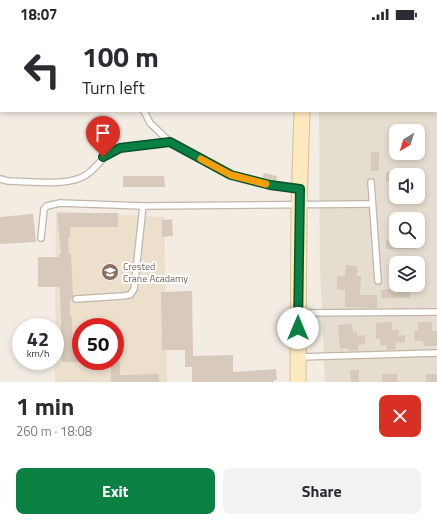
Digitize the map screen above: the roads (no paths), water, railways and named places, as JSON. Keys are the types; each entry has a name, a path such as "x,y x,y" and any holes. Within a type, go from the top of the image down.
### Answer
{"main road":[{"path":"298,382 299,205 302,112"}],"lane":[{"path":"144,112 150,123 170,142 231,175 270,185 300,189"},
{"path":"0,178 8,181 57,182 76,179 86,175 103,157 120,148 170,142"},
{"path":"371,182 378,281"},
{"path":"42,238 44,209 48,206 60,203 143,206 372,204"},
{"path":"76,299 130,295 134,289 143,206"},
{"path":"298,313 437,312"},
{"path":"298,357 437,353"}],"place":[{"name":"Crested Crane Acadamy","path":"110,272"}]}
